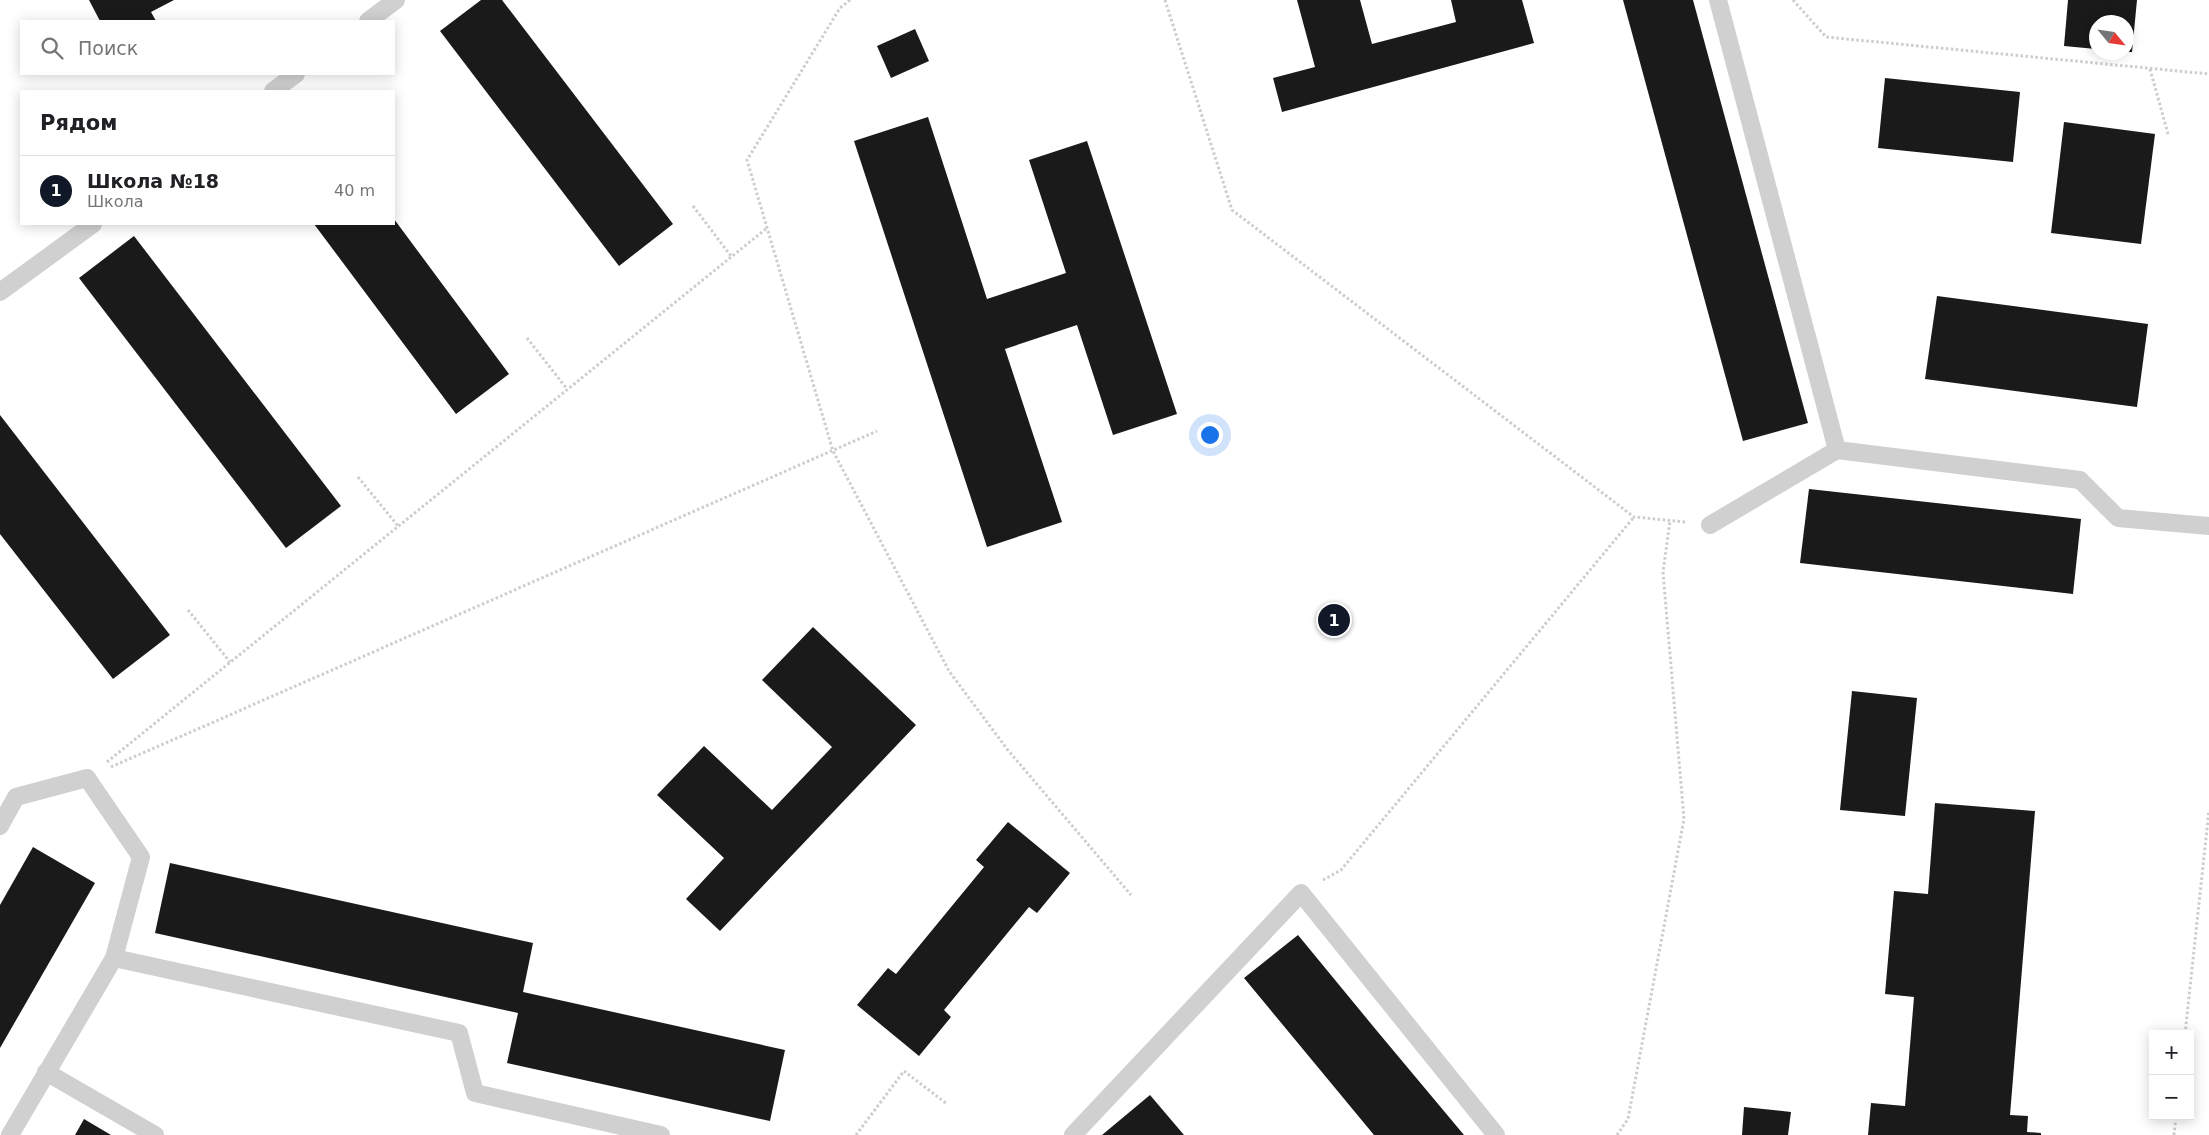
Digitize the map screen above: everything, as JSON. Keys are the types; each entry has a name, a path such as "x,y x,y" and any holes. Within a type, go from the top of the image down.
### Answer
{"lane":[{"path":"369,20 396,0"},
{"path":"1718,0 1837,450"},
{"path":"274,90 295,75"},
{"path":"0,292 92,225"},
{"path":"1710,525 1837,450 2080,480 2118,518 2209,526"},
{"path":"0,826 16,797 87,778 141,856 114,958 10,1135"},
{"path":"1073,1135 1301,893 1496,1135"},
{"path":"114,958 460,1032 475,1093 661,1135"},
{"path":"46,1072 154,1135"}],"path":[{"path":"850,0 840,8 747,160 833,451 949,671 1006,749 1131,895"},
{"path":"1165,0 1232,210 1634,516 1710,525"},
{"path":"1793,0 1826,37 2209,74"},
{"path":"2150,68 2168,134"},
{"path":"693,206 731,256"},
{"path":"87,778 767,228"},
{"path":"527,338 567,389"},
{"path":"87,778 877,431"},
{"path":"358,477 398,526"},
{"path":"1301,893 1341,870 1634,516"},
{"path":"1617,1135 1628,1119 1684,819 1663,572 1670,520"},
{"path":"188,610 230,662"},
{"path":"2185,1030 2209,810"},
{"path":"856,1135 904,1071 947,1104"},
{"path":"2174,1135 2176,1120"}],"building":[{"path":"89,0 174,0 151,12 155,20 99,20"},
{"path":"481,0 502,0 673,224 619,266 440,31"},
{"path":"1297,0 1360,0 1372,44 1456,22 1451,0 1522,0 1534,43 1282,112 1273,78 1315,67"},
{"path":"1623,0 1693,0 1808,423 1743,441"},
{"path":"2068,0 2137,0 2134,31 2134,15 2089,15 2089,48 2064,46"},
{"path":"915,29 929,61 891,78 877,46"},
{"path":"1885,78 2020,92 2013,162 1878,148"},
{"path":"928,117 987,299 1066,273 1029,160 1087,141 1177,414 1113,435 1077,325 1005,349 1062,522 987,547 854,141"},
{"path":"2064,122 2155,134 2141,244 2051,233"},
{"path":"395,220 509,374 456,414 315,225 395,225"},
{"path":"134,236 341,506 286,548 79,278"},
{"path":"1937,296 2148,324 2137,407 1925,379"},
{"path":"0,415 170,635 113,679 0,534"},
{"path":"1809,489 2081,519 2073,594 1800,563"},
{"path":"813,627 916,725 720,931 686,899 724,858 657,795 704,746 772,810 832,747 762,680"},
{"path":"1852,691 1917,698 1905,816 1840,810"},
{"path":"1935,803 2035,811 2010,1115 2028,1116 2027,1132 2041,1133 2041,1135 1868,1135 1871,1103 1905,1106 1914,997 1885,994 1894,891 1928,894"},
{"path":"1008,822 1070,873 1037,913 1029,907 944,1010 951,1017 919,1056 857,1005 888,968 896,974 984,867 976,860"},
{"path":"33,847 95,883 0,1048 0,905"},
{"path":"170,863 533,943 523,992 785,1050 770,1121 507,1063 518,1013 155,933"},
{"path":"1298,935 1464,1135 1374,1135 1244,978"},
{"path":"1150,1095 1184,1135 1102,1135"},
{"path":"1744,1107 1791,1112 1788,1135 1742,1135"},
{"path":"84,1119 111,1135 75,1135"}],"place":[{"name":"Школа №18","path":"1334,620"}]}
